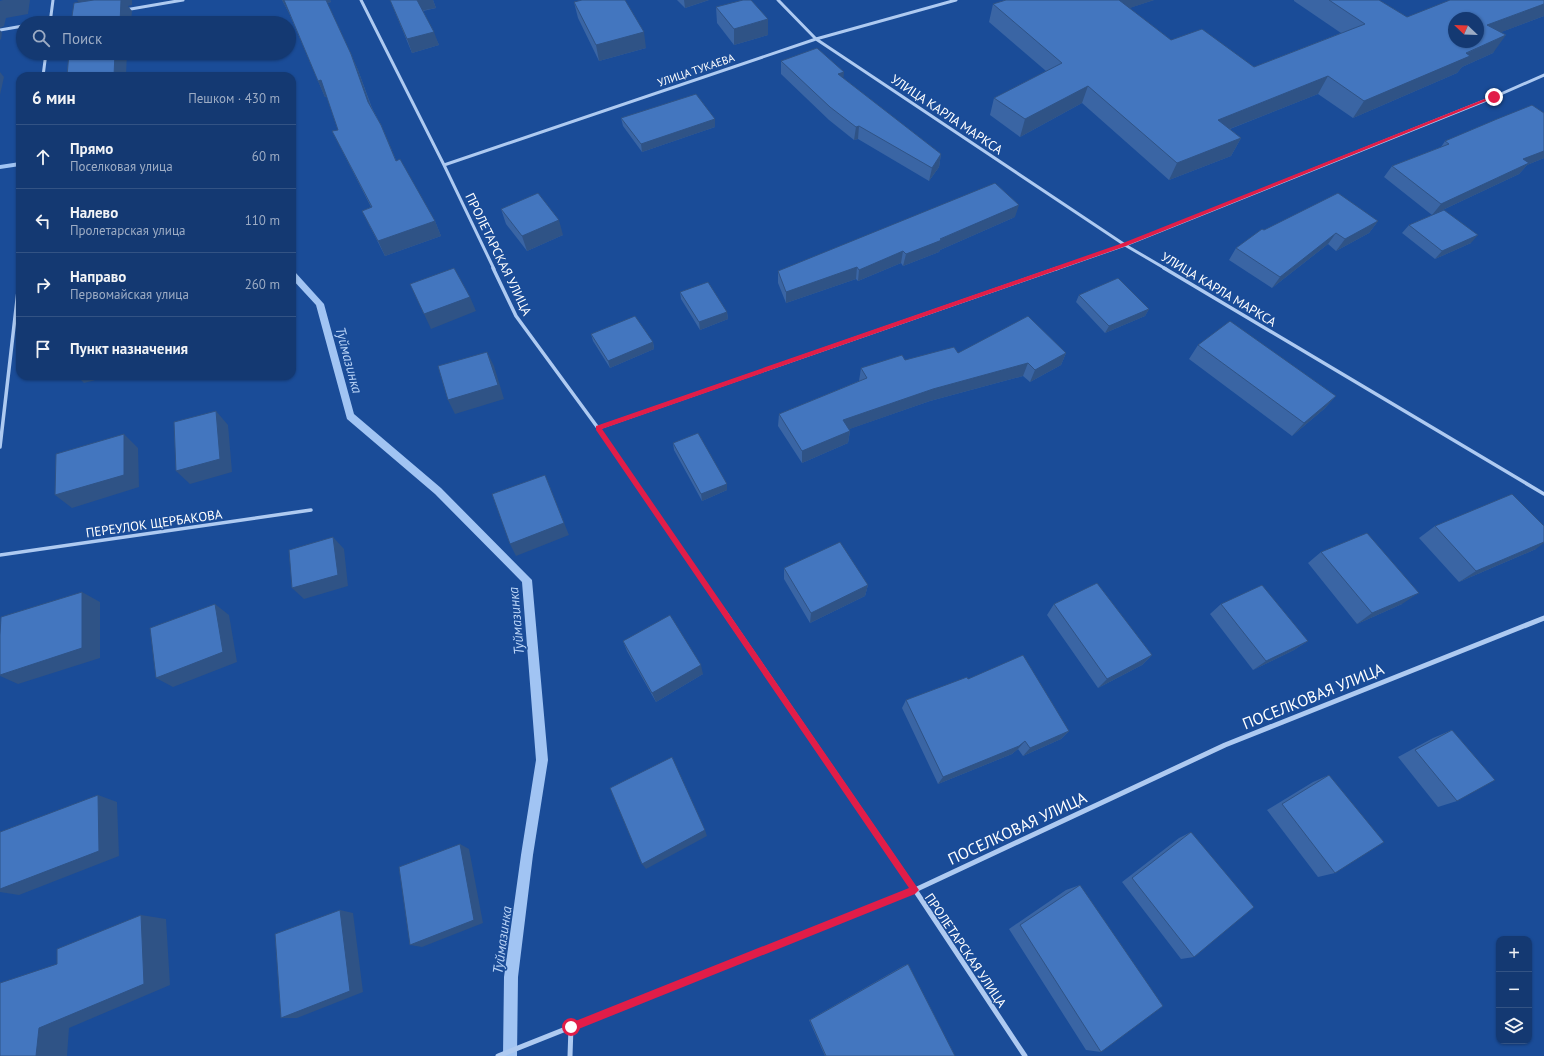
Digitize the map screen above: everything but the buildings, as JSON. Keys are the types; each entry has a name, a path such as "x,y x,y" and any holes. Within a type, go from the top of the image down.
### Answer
{"street":[{"path":"51,16 53,0"},
{"path":"120,10 183,0"},
{"name":"ПРОЛЕТАРСКАЯ УЛИЦА","path":"361,0 444,165 516,316 598,428 915,890 1025,1056"},
{"name":"УЛИЦА КАРЛА МАРКСА","path":"778,0 816,39 1125,244 1544,494"},
{"name":"УЛИЦА ТУКАЕВА","path":"444,165 816,39 956,0"},
{"path":"0,30 16,27"},
{"path":"44,72 45,60"},
{"path":"598,428 1125,244 1486,100 1544,75"},
{"path":"0,447 16,309"},
{"name":"ПЕРЕУЛОК ЩЕРБАКОВА","path":"0,555 311,510"},
{"name":"ПОСЕЛКОВАЯ УЛИЦА","path":"498,1056 915,890 1224,745 1544,618"},
{"path":"570,1056 571,1027"}],"waterway":[{"name":"Туймазинка","path":"0,167 16,165"},
{"name":"Туймазинка","path":"296,278 320,304 350,416 438,491 527,580 542,760 527,855 511,977 510,1056"}],"route":[{"path":"571,1027 915,890 598,428 1125,244 1494,97"}]}
